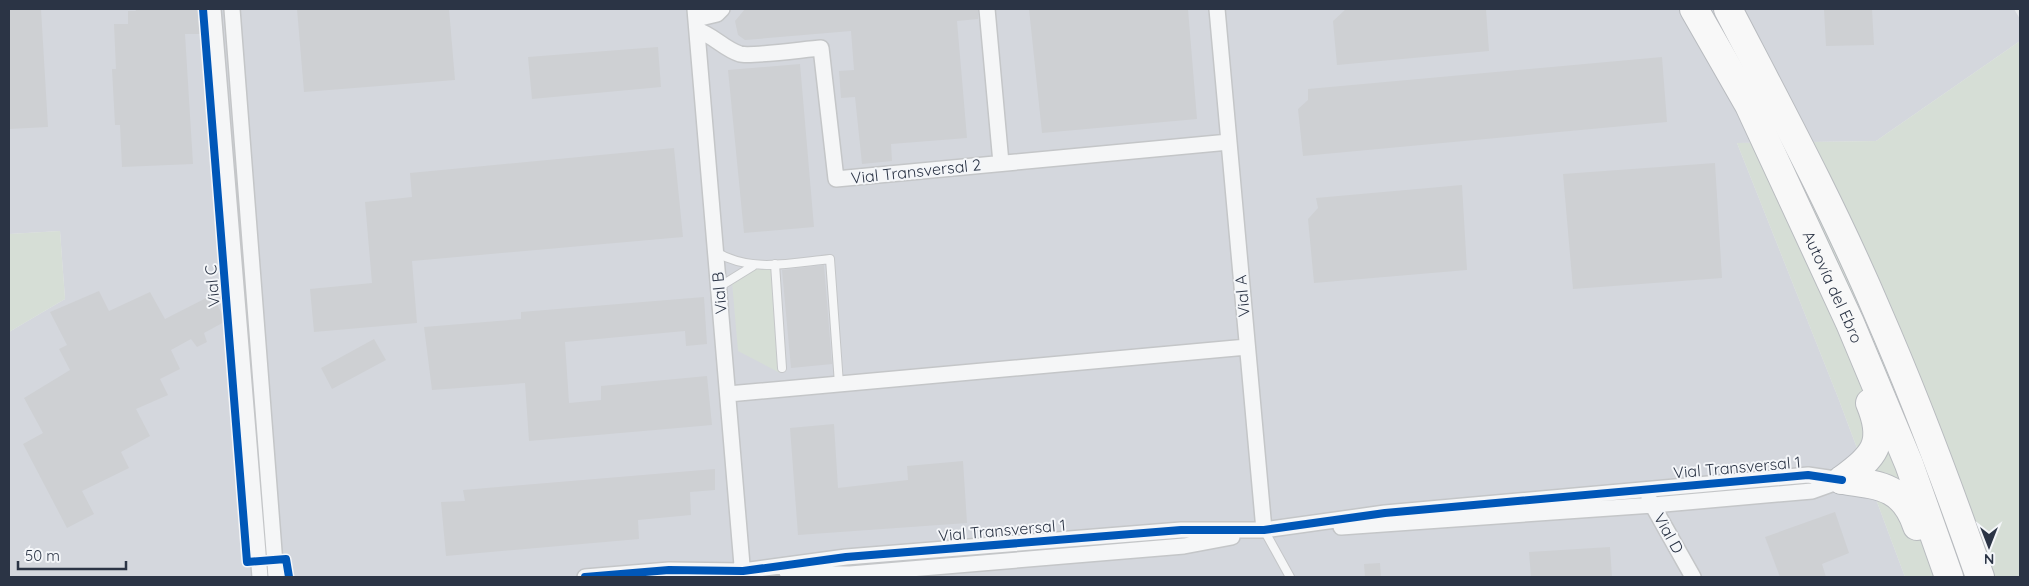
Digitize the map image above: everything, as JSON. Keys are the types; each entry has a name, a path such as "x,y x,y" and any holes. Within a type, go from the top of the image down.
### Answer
{"highway":[{"name":"Autovía del Ebro","path":"1694,9 1749,105 1850,323 1909,464 1949,577"},
{"name":"Autovía del Ebro","path":"1728,9 1815,178 1878,312 1938,456 1980,577"},
{"path":"1743,9 1799,117 1815,178"},
{"path":"1768,146 1776,192 1825,296 1876,423 1878,440 1875,452 1867,461 1842,480"},
{"path":"1842,480 1879,486 1901,496 1913,515 1934,577"}],"street":[{"name":"Vial C","path":"213,9 260,577"},
{"path":"232,9 276,577"},
{"path":"696,19 718,14 722,9"},
{"path":"987,9 1001,163"},
{"name":"Vial A","path":"1217,9 1264,530"},
{"name":"Vial Transversal 2","path":"696,19 724,46 741,54 821,48 836,179 1229,142"},
{"name":"Vial B","path":"696,19 743,574"},
{"path":"728,394 1247,347"},
{"name":"Vial Transversal 1","path":"585,577 669,570 743,574 850,574 1184,546 1264,530 1384,513 1808,475 1842,480"},
{"name":"Vial Transversal 1","path":"1264,530 1371,526 1653,505 1812,491 1842,480"},
{"name":"Vial D","path":"1643,489 1693,577"},
{"name":"Vial Transversal 1","path":"716,577 743,574"}],"lane":[{"path":"716,252 726,258 753,266 830,259 840,384"},
{"path":"775,264 782,368"},
{"path":"719,287 753,266"},
{"name":"Vial A","path":"1264,530 1290,577"}],"shaded area":[{"path":"9,9 2014,9 2020,19 2020,41 1876,141 1737,143 1839,400 1905,577 9,577 9,332 65,299 60,231 9,234"},
{"path":"2020,41 2020,577 1905,577 1839,400 1737,143 1876,141"},
{"path":"60,231 65,299 9,332 9,234"},
{"path":"756,268 771,268 780,373 738,351 732,282"}],"building":[{"path":"9,9 41,9 48,127 9,129"},
{"path":"135,9 199,9 201,34 185,34 193,164 122,167 120,125 115,125 112,69 116,69 114,24 128,24 128,11 136,11"},
{"path":"297,9 449,9 455,80 304,92"},
{"path":"745,9 978,9 978,19 957,21 967,138 891,144 892,161 862,164 855,97 841,98 839,71 854,70 851,31 745,40 738,35 735,21"},
{"path":"1029,9 1188,9 1197,119 1042,133"},
{"path":"1346,9 1486,9 1489,51 1337,65 1333,21"},
{"path":"1824,9 1872,9 1874,45 1826,46"},
{"path":"658,47 661,87 532,99 528,57"},
{"path":"1662,57 1667,122 1303,156 1298,109 1308,100 1308,89"},
{"path":"800,64 814,227 744,233 728,70"},
{"path":"674,148 683,237 412,261 417,323 314,332 310,289 372,283 365,202 412,197 410,173"},
{"path":"1715,163 1722,278 1573,289 1563,174"},
{"path":"1462,185 1467,270 1314,283 1308,219 1318,208 1316,198"},
{"path":"824,265 832,364 791,368 782,270"},
{"path":"99,291 109,311 150,292 165,319 212,295 226,321 204,333 207,342 197,347 191,339 171,350 180,369 160,379 168,395 136,409 150,436 121,452 129,468 82,491 94,514 67,528 23,444 43,433 24,398 70,370 59,349 67,345 50,312"},
{"path":"704,297 707,344 686,346 685,331 565,342 569,403 601,400 601,386 707,376 712,425 529,441 525,383 432,390 424,327 521,319 521,312"},
{"path":"374,339 386,360 332,389 321,368"},
{"path":"834,424 838,488 908,480 907,466 963,461 967,523 798,535 790,428"},
{"path":"715,469 715,490 690,492 691,515 638,520 639,539 446,556 441,502 465,501 463,490"},
{"path":"1835,512 1849,553 1822,564 1826,577 1780,577 1765,537"},
{"path":"1610,547 1612,577 1531,577 1529,552"},
{"path":"1380,563 1381,577 1365,577 1364,564"}],"cycle path":[{"path":"203,9 247,562 286,559 289,577"},
{"path":"585,577 669,570 743,571 846,557 1181,530 1264,530 1385,513 1808,475 1842,480"}]}
